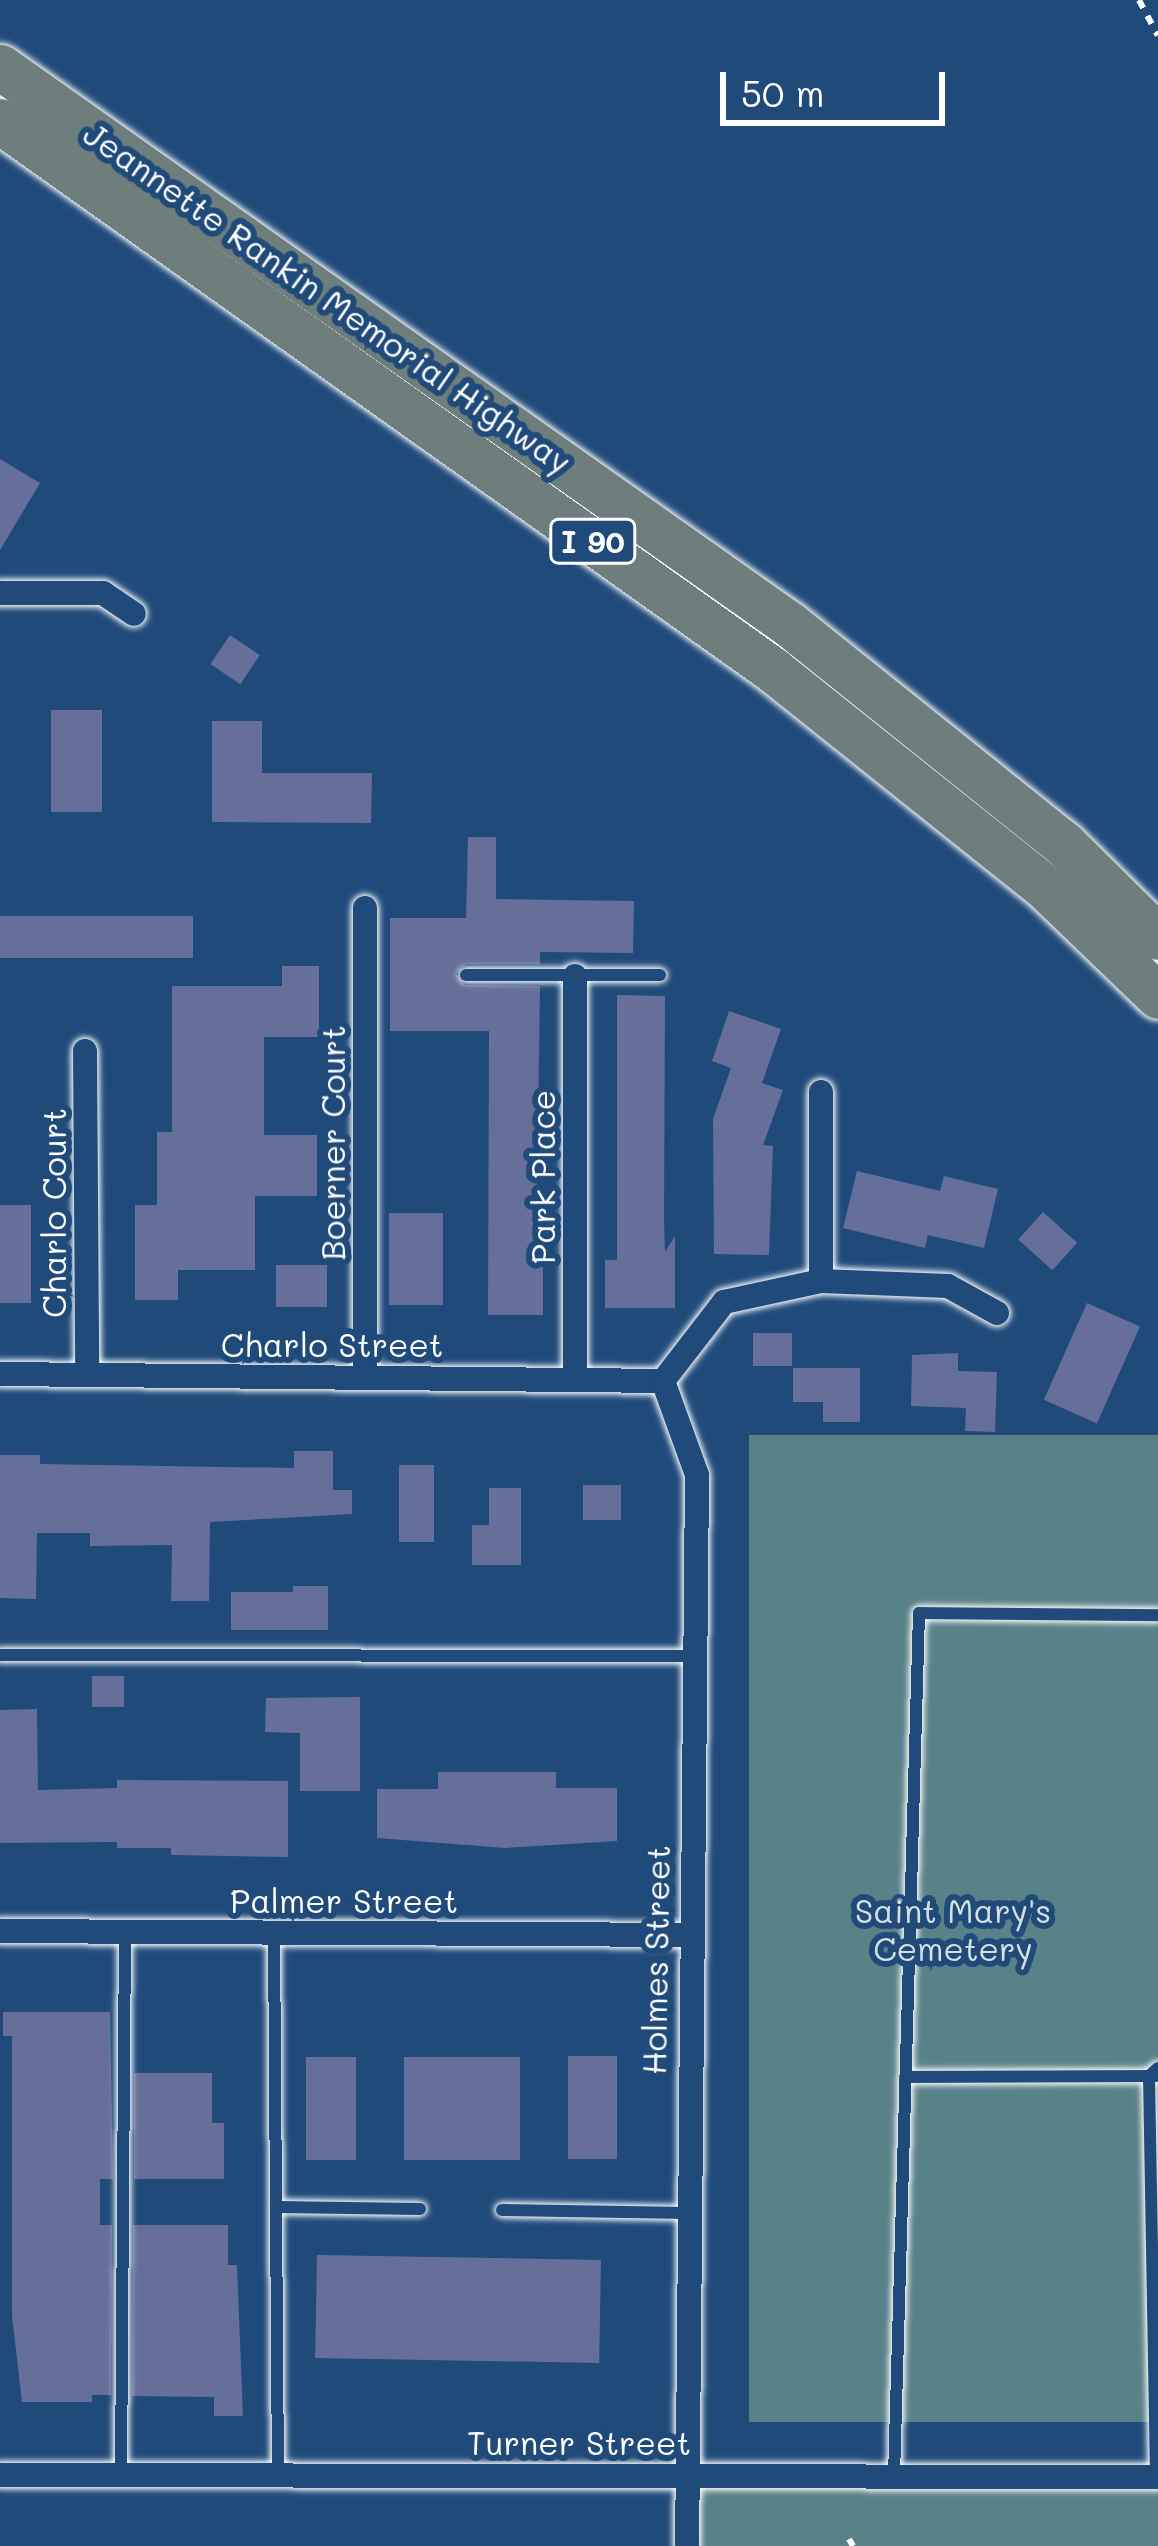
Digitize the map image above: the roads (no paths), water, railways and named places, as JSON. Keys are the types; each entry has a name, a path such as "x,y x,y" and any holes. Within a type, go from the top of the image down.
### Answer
{"highway":[{"name":"Jeannette Rankin Memorial Highway","path":"0,67 789,624 1064,844 1158,937"},
{"name":"Jeannette Rankin Memorial Highway","path":"0,122 772,670 1047,889 1158,996"}],"street":[{"path":"0,593 103,593 134,614"},
{"name":"Boerner Court","path":"365,908 365,1377"},
{"name":"Park Place","path":"575,976 575,1378"},
{"name":"Charlo Court","path":"85,1051 87,1375"},
{"path":"820,1092 821,1281"},
{"path":"663,1381 724,1302 821,1281 948,1286 997,1313"},
{"name":"Charlo Street","path":"0,1374 663,1381"},
{"name":"Holmes Street","path":"663,1381 697,1475 687,1935 687,2546"},
{"name":"Palmer Street","path":"0,1931 687,1935"},
{"name":"Turner Street","path":"0,2475 1157,2476"}],"lane":[{"path":"466,975 660,975"},
{"path":"894,2476 919,1612 1158,1615"},
{"path":"0,1655 694,1657"},
{"path":"121,2475 125,1932"},
{"path":"274,1933 278,2475"},
{"path":"905,2077 1155,2073 1157,2476"},
{"path":"276,2207 420,2210"},
{"path":"502,2210 687,2213"}],"park label":[{"name":"Saint Mary's Cemetery","path":"953,1929"}]}
